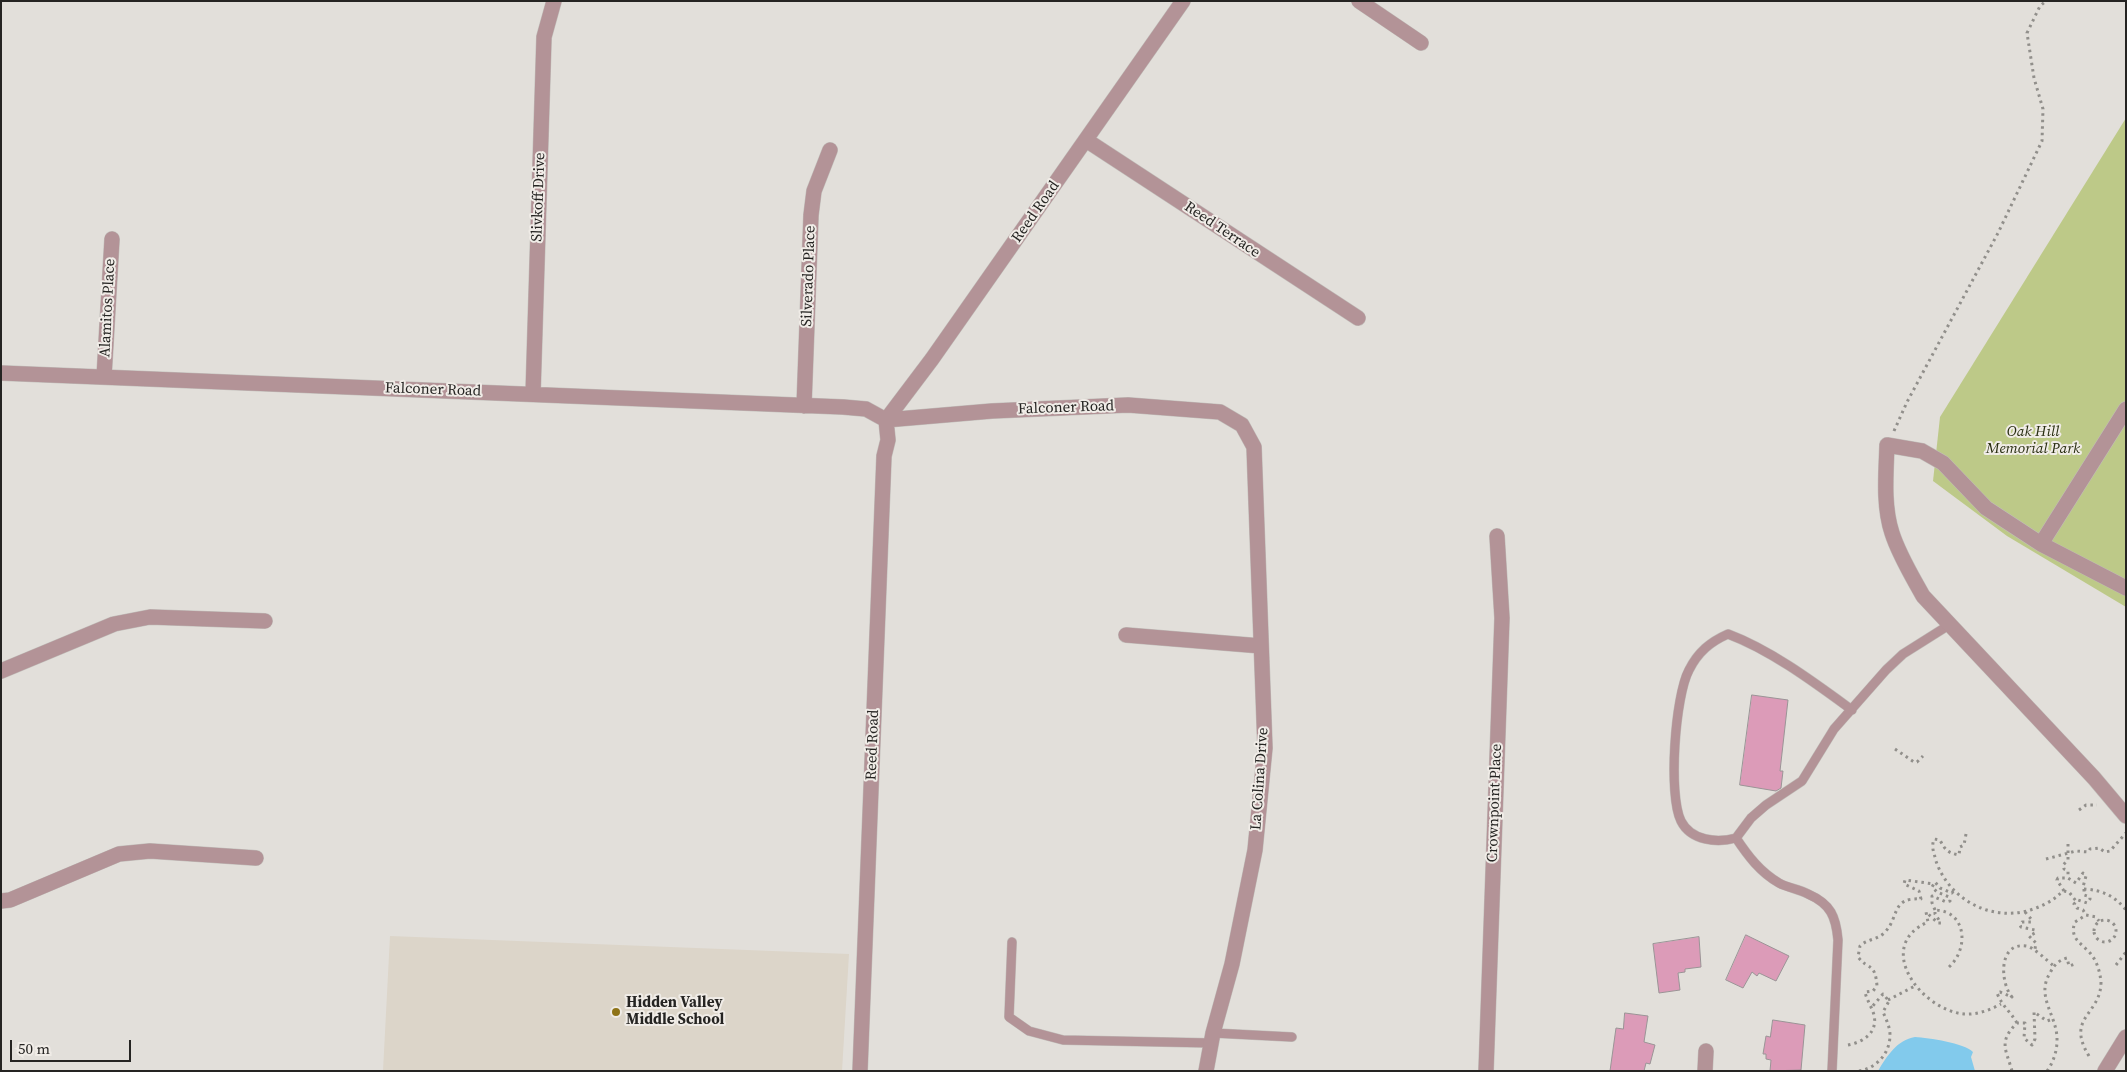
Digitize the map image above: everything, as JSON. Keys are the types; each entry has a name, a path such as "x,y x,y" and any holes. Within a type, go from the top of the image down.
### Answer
{"street":[{"name":"Slivkoff Drive","path":"533,394 544,37 554,1"},
{"name":"Reed Road","path":"860,1071 884,456 888,440 886,420 932,359 1182,1"},
{"path":"1359,1 1421,43"},
{"name":"Reed Terrace","path":"1086,140 1358,318"},
{"name":"Silverado Place","path":"804,406 811,216 814,192 830,150"},
{"name":"Alamitos Place","path":"104,377 112,238"},
{"name":"Falconer Road","path":"1,373 866,409 886,420 992,411 1128,405 1220,412 1242,425"},
{"path":"2041,544 2126,409"},
{"name":"La Colina Drive","path":"1206,1071 1212,1038 1232,964 1255,850 1265,748 1254,447 1242,425"},
{"path":"2126,588 2041,544 1986,508 1944,463 1922,451 1887,445 1887,504 1892,533 1904,562 1923,596 2094,778 2126,816"},
{"name":"Crownpoint Place","path":"1486,1071 1502,618 1497,536"},
{"path":"1,671 114,624 150,617 265,621"},
{"path":"1126,635 1260,646"},
{"path":"1,901 10,900 119,854 150,851 256,858"},
{"path":"2105,1071 2126,1037"},
{"path":"1706,1051 1706,1071"}],"lane":[{"path":"1852,710 1822,688 1744,640 1728,634 1713,642 1704,649 1688,671 1682,690 1675,754 1675,795 1682,822 1694,835 1706,840 1724,841 1736,838 1751,818 1766,805 1802,781 1834,729 1852,710 1865,693 1903,654 1949,625"},
{"path":"1736,838 1751,860 1766,874 1780,884 1810,894 1827,906 1836,920 1838,940 1832,1071"},
{"path":"1012,942 1008,1017 1030,1031 1063,1040 1292,1036"}],"path":[{"path":"1887,445 1907,402 1998,233 2042,141 2043,109 2034,78 2027,33 2040,6 2046,1"},
{"path":"1895,749 1914,762 1917,762 1923,756"},
{"path":"1966,834 1964,845 1960,847 1959,855 1944,849 1940,840 1934,839 1931,847 1944,878 1966,900 1990,911 2006,913 2025,912 2056,898 2064,891"},
{"path":"2046,859 2069,852 2088,852 2090,849 2099,848 2104,852 2110,851 2126,834"},
{"path":"2068,844 2068,860 2063,866 2068,871 2068,878"},
{"path":"2083,874 2086,876 2083,887 2084,895 2090,896 2086,903 2076,901 2069,892 2064,891 2057,880 2058,878 2068,878 2076,883 2083,874"},
{"path":"1848,1045 1862,1041 1870,1034 1874,1018 1865,992 1873,991 1877,986 1876,974 1858,957 1858,949 1863,942 1878,938 1886,931 1896,910 1903,902 1921,899 1919,891 1904,884 1905,880 1934,884 1935,882 1940,888 1952,893 1954,890"},
{"path":"1934,884 1932,886 1936,892 1949,897 1950,901 1946,902 1932,896 1935,914 1941,923 1938,924 1926,912 1928,922 1915,930 1905,946 1906,968 1915,986 1926,998 1947,1010 1974,1014 2001,1004"},
{"path":"2084,890 2106,893 2126,910"},
{"path":"2076,901 2074,904 2077,908 2083,910 2086,914 2096,917 2099,921"},
{"path":"1935,910 1943,911 1952,916 1959,923 1963,933 1961,952 1949,967"},
{"path":"2025,912 2032,920 2031,922 2022,922 2020,925 2035,930 2035,933 2029,936 2036,943 2034,950"},
{"path":"2086,914 2075,922 2073,931 2077,942 2090,953 2097,963 2100,975 2098,995 2080,1030 2081,1042 2089,1056"},
{"path":"2107,920 2115,924 2117,933 2111,941 2104,943 2096,938 2094,930 2099,921 2107,920"},
{"path":"2017,1024 2008,1008 2001,1004 1998,992 2012,997 2003,978 2007,955 2013,949 2021,946 2031,947 2054,966"},
{"path":"2116,965 2126,952"},
{"path":"2047,1071 2054,1058 2058,1042 2053,1019 2047,1006 2044,987 2054,966 2068,958 2069,966 2075,964"},
{"path":"1859,1071 1878,1063 1887,1050 1890,1033 1883,1012 1888,1000 1915,986"},
{"path":"1871,1008 1883,994 1888,1000"},
{"path":"2012,1071 2004,1050 2008,1033 2017,1024 2025,1023 2024,1038 2032,1045 2034,1039 2034,1012 2047,1021 2053,1019"}],"shaded area":[{"name":"Hidden Valley Middle School","path":"390,936 849,954 842,1071 383,1071"}],"green space":[{"name":"Oak Hill Memorial Park","path":"2126,118 2126,607 2007,536 1933,481 1940,417"}],"water":[{"path":"1915,1037 1929,1038 1968,1049 1973,1052 1971,1057 1975,1071 1878,1071 1889,1054 1898,1045"}],"building":[{"path":"1752,695 1788,700 1780,771 1783,771 1781,788 1776,791 1740,785"},
{"path":"1746,935 1789,956 1776,981 1759,973 1757,976 1752,972 1743,988 1726,980"},
{"path":"1699,937 1701,967 1685,969 1685,972 1678,973 1680,990 1659,993 1653,944"},
{"path":"1625,1013 1648,1016 1644,1042 1655,1045 1650,1064 1646,1063 1644,1071 1610,1071 1616,1028 1623,1029"},
{"path":"1773,1020 1805,1025 1801,1070 1770,1071 1771,1060 1766,1059 1766,1054 1763,1054 1766,1036 1770,1037"}],"place":[{"name":"Hidden Valley Middle School","path":"616,1012"}]}
